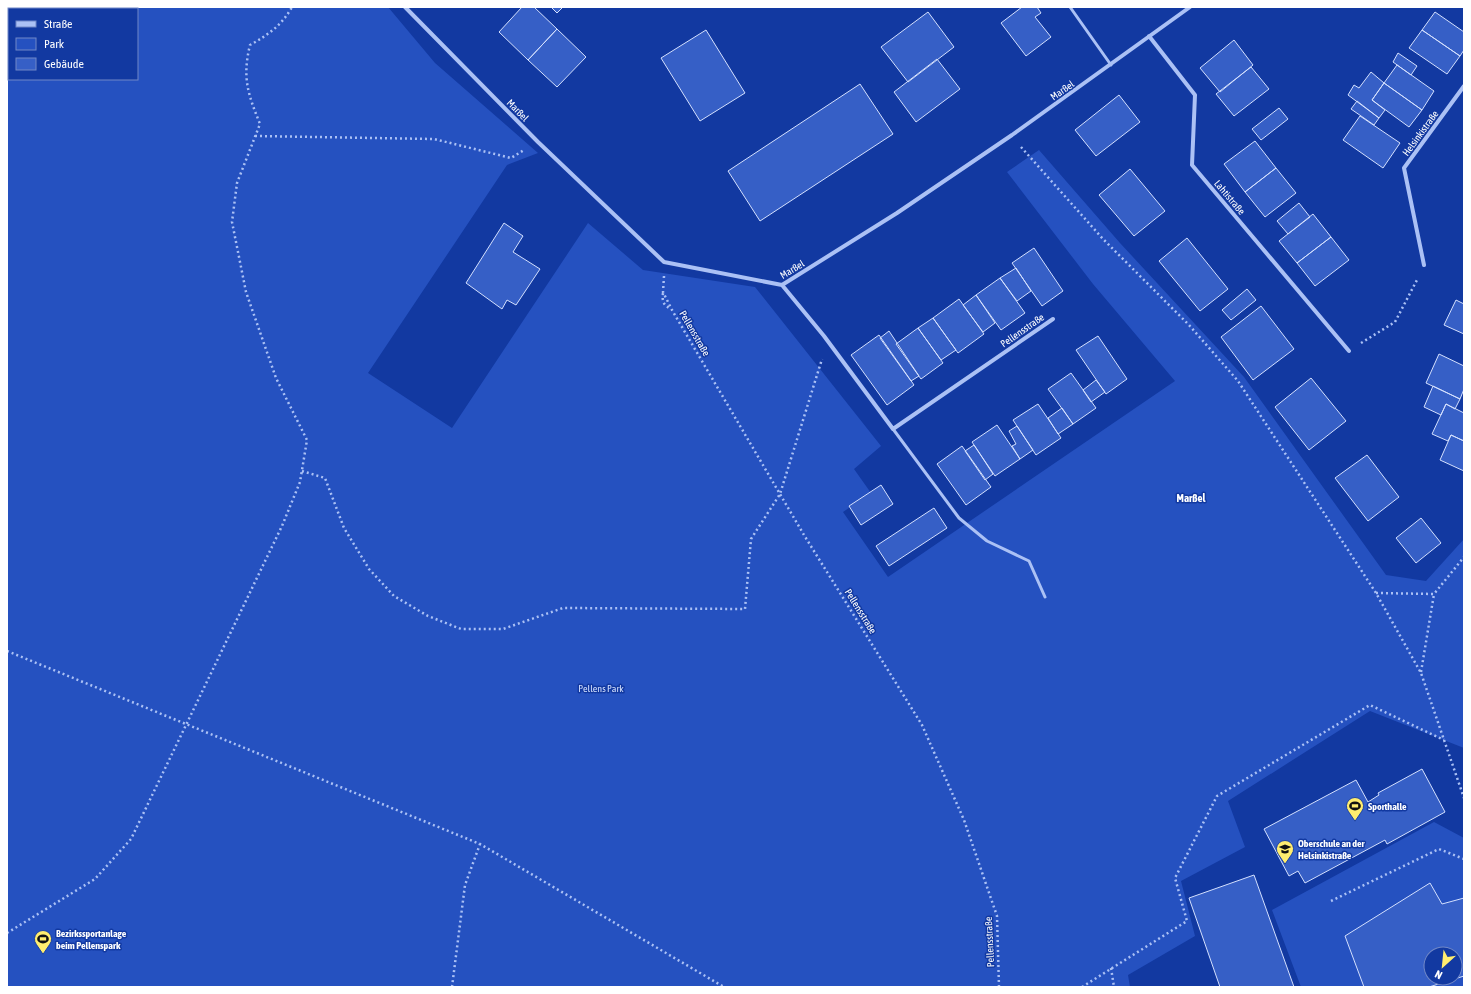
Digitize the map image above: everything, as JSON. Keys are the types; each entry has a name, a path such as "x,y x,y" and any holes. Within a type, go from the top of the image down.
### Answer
{"street":[{"name":"Marßel","path":"405,7 538,142 664,262 782,285 897,213 1012,135 1190,7"},
{"name":"Lahtistraße","path":"1149,36 1195,95 1192,164 1349,351"},
{"name":"Helsinkistraße","path":"1424,265 1404,168 1464,86"},
{"path":"782,285 828,341 893,429"},
{"name":"Pellensstraße","path":"893,429 1053,319"}],"lane":[{"path":"1070,7 1111,65"},
{"path":"893,429 959,518 987,540 1029,561 1045,597"}],"path":[{"path":"7,933 94,879 131,839 282,526 300,482 307,440 276,378 246,292 232,222 237,183 260,124 249,97 245,65 250,45 271,34 288,15 292,7"},
{"path":"1012,135 1103,239 1189,325 1238,381 1376,594 1421,672 1464,798"},
{"path":"255,136 434,139 511,158 538,142"},
{"name":"Pellensstraße","path":"664,262 664,292 672,310 780,494 922,725 964,820 997,916 999,987"},
{"path":"1349,351 1395,322 1424,265"},
{"path":"302,471 325,478 344,528 369,569 394,596 428,616 461,629 504,629 563,608 745,609 751,539 780,494 828,341"},
{"path":"1421,672 1434,594 1464,557"},
{"path":"1376,594 1434,594"},
{"path":"7,651 185,725 480,844 724,987"},
{"path":"1082,987 1187,921 1175,878 1217,796 1370,705 1445,740"},
{"path":"452,987 465,885 480,844"},
{"path":"1331,901 1439,849 1464,859"},
{"path":"1111,968 1114,987"}],"green space":[{"name":"Pellens Park","path":"7,7 388,7 435,63 538,153 507,165 368,373 452,428 588,223 643,270 755,287 881,446 854,469 871,493 843,512 888,577 1175,381 1093,284 1007,172 1039,150 1120,243 1244,377 1386,575 1426,581 1464,539 1464,748 1370,711 1228,801 1245,847 1181,881 1195,936 1128,975 1130,987 7,987"},
{"path":"1434,822 1464,838 1464,987 1301,987 1272,910"}],"building":[{"path":"522,7 534,7 557,29 528,60 499,32"},
{"path":"551,7 563,7 557,13"},
{"path":"1022,7 1037,7 1041,13 1035,17 1051,37 1026,56 1001,23"},
{"path":"928,12 954,47 908,82 881,47"},
{"path":"1435,12 1464,32 1464,50 1460,56 1422,30"},
{"path":"557,29 586,57 557,87 528,60"},
{"path":"706,30 745,93 700,121 661,58"},
{"path":"1422,30 1460,56 1447,74 1409,48"},
{"path":"1234,40 1253,65 1220,92 1200,68"},
{"path":"1398,53 1417,66 1411,75 1393,62"},
{"path":"937,59 960,89 916,122 894,92"},
{"path":"1397,65 1434,91 1422,110 1384,83"},
{"path":"1251,67 1269,89 1234,116 1216,94"},
{"path":"1371,72 1384,83 1372,100 1385,110 1379,118 1348,95 1354,85 1359,88"},
{"path":"1384,83 1422,110 1409,127 1372,100"},
{"path":"860,84 893,134 760,221 728,171"},
{"path":"1119,95 1140,122 1096,156 1075,130"},
{"path":"1357,101 1379,118 1374,125 1351,109"},
{"path":"1279,108 1288,119 1261,140 1252,129"},
{"path":"1360,116 1400,143 1383,168 1343,140"},
{"path":"1255,141 1276,168 1245,192 1224,164"},
{"path":"1276,168 1296,193 1265,217 1245,192"},
{"path":"1130,169 1165,211 1134,236 1099,195"},
{"path":"1299,203 1310,217 1288,234 1277,221"},
{"path":"1313,214 1331,237 1297,263 1279,241"},
{"path":"504,223 523,236 513,252 540,269 516,305 507,300 502,309 466,283"},
{"path":"1331,237 1349,260 1315,286 1297,263"},
{"path":"1187,238 1228,289 1200,311 1159,261"},
{"path":"1034,248 1063,291 1042,306 1012,263"},
{"path":"1016,268 1031,291 1017,301 1000,278"},
{"path":"1000,278 1025,313 1001,330 976,295"},
{"path":"1247,289 1256,300 1231,320 1222,310"},
{"path":"976,295 995,323 983,332 963,305"},
{"path":"959,299 984,334 958,353 933,318"},
{"path":"1456,300 1464,304 1464,334 1444,325"},
{"path":"1261,306 1294,349 1253,380 1221,337"},
{"path":"933,318 956,350 941,360 918,328"},
{"path":"918,328 943,363 921,379 896,344"},
{"path":"889,331 919,376 911,381 880,338"},
{"path":"879,335 914,385 887,405 851,355"},
{"path":"1098,336 1127,379 1106,394 1076,350"},
{"path":"1439,354 1464,366 1464,389 1460,399 1426,383"},
{"path":"1071,373 1096,408 1073,424 1048,389"},
{"path":"1311,378 1346,421 1309,450 1275,407"},
{"path":"1096,380 1105,392 1091,402 1083,390"},
{"path":"1433,386 1460,399 1455,409 1446,404 1441,415 1424,407"},
{"path":"1038,404 1061,438 1036,455 1013,420"},
{"path":"1446,404 1464,413 1464,441 1451,435 1448,441 1432,434"},
{"path":"1062,408 1073,424 1058,434 1048,418"},
{"path":"997,425 1020,459 995,476 972,442"},
{"path":"1017,426 1033,450 1020,459 1012,446 1016,444 1009,431"},
{"path":"1451,435 1464,441 1464,471 1440,460"},
{"path":"974,445 993,474 985,480 965,451"},
{"path":"962,446 991,487 966,505 937,464"},
{"path":"1367,455 1399,497 1368,521 1335,478"},
{"path":"881,485 893,504 861,525 849,506"},
{"path":"934,508 947,528 889,566 876,546"},
{"path":"1421,518 1441,543 1416,563 1396,538"},
{"name":"Sporthalle","path":"1422,769 1445,812 1387,844 1385,840 1305,883 1298,871 1289,876 1264,829 1356,780 1368,802 1379,795 1378,793"},
{"path":"1254,875 1294,987 1220,987 1189,898"},
{"path":"1430,883 1442,904 1464,898 1464,976 1463,946 1423,946 1423,986 1432,986 1364,987 1345,936"}],"place":[{"name":"Sporthalle","path":"1355,821"},
{"name":"Oberschule an der Helsinkistraße","path":"1285,864"},
{"name":"Bezirkssportanlage beim Pellenspark","path":"43,954"}],"district":[{"name":"Marßel","path":"1191,498"}]}
